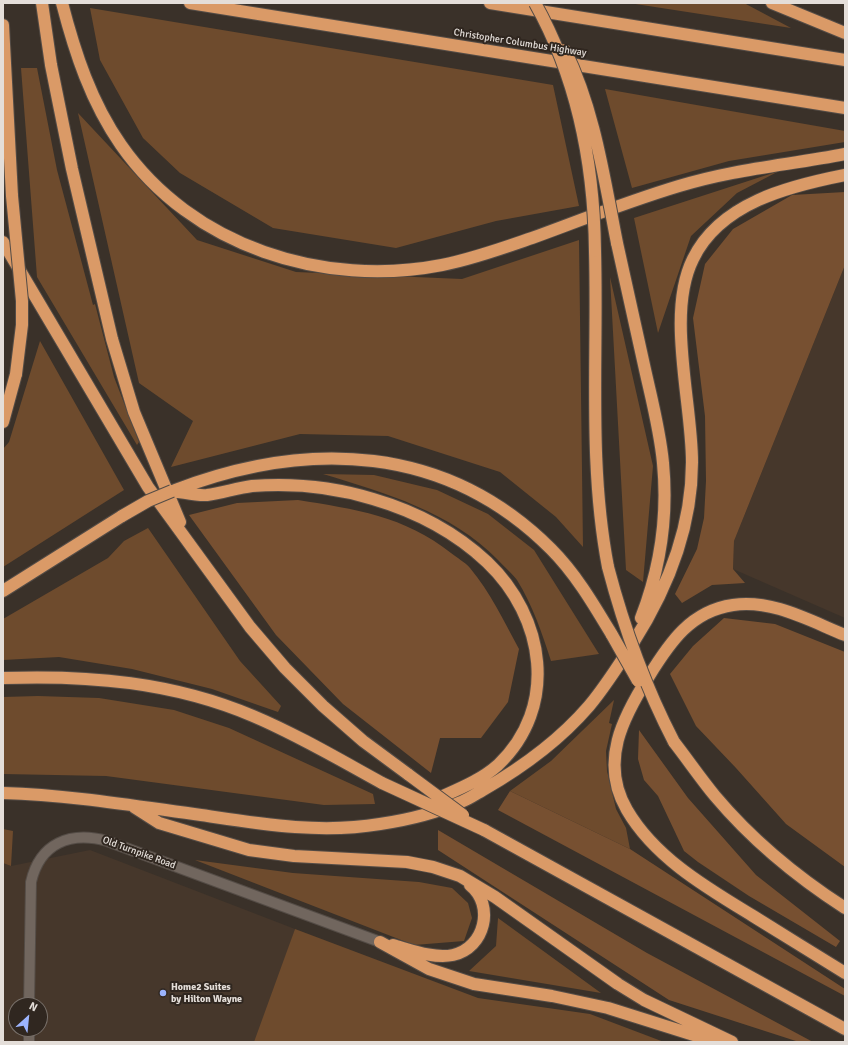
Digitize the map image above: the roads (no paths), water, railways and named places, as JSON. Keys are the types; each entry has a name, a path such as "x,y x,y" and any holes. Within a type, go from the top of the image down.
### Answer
{"highway":[{"path":"42,3 44,23 72,169 112,339 134,412 188,541"},
{"path":"62,3 82,71 106,121 138,167 178,207 226,237 252,248 305,264 360,271 387,272 444,265 496,250 706,178 762,166 845,154"},
{"name":"Christopher Columbus Highway","path":"190,3 845,108"},
{"path":"490,3 845,60"},
{"path":"537,3 560,40 581,87 598,147 617,243 660,440 665,489 664,513 658,560 646,605 627,652"},
{"path":"537,3 564,67 579,121 592,196 595,251 596,466 601,532 608,567 628,638 658,710 674,742"},
{"path":"772,3 845,33"},
{"path":"3,25 12,196 22,301 22,325 16,374 3,422"},
{"path":"3,143 12,196"},
{"path":"3,793 65,796 300,828 355,828 408,819 463,802 549,747 578,719 604,686 627,652 664,588 681,542 687,517 692,465 680,314 683,288 693,258 703,242 716,227 752,203 797,186 845,175"},
{"path":"3,242 148,487 250,627 285,668 343,724 484,830"},
{"path":"3,591 148,501 198,481 258,466 316,458 345,458 389,462 426,471 456,483 482,496 506,511 551,549 589,597 674,742 715,796 738,822 792,871 845,908"},
{"path":"172,491 207,495 251,486 296,485 345,492 378,500 421,518 469,546 493,568 516,598 532,637 537,656 538,674 535,707 521,736 498,765 480,778 382,824"},
{"path":"845,636 767,606 749,603 717,608 702,615 689,623 668,646 630,706 618,738 614,773 619,792 626,808 646,837 667,857 728,901 845,973"},
{"path":"3,678 94,678 148,685 227,706 277,727 382,783 484,830 845,1029"},
{"path":"132,805 159,823 249,850 294,856 407,862 433,867 460,876 495,897 618,984 644,1000 732,1042"},
{"path":"380,942 443,956 463,952 472,945 480,936 484,925 484,904 473,887 460,876"},
{"path":"380,942 409,960 474,984 552,996 608,1008 716,1042"}],"street":[{"name":"Old Turnpike Road","path":"29,997 30,882 40,859 64,840 76,837 91,836 107,841 380,942"}],"place":[{"name":"Home2 Suites by Hilton Wayne","path":"163,993"}]}
